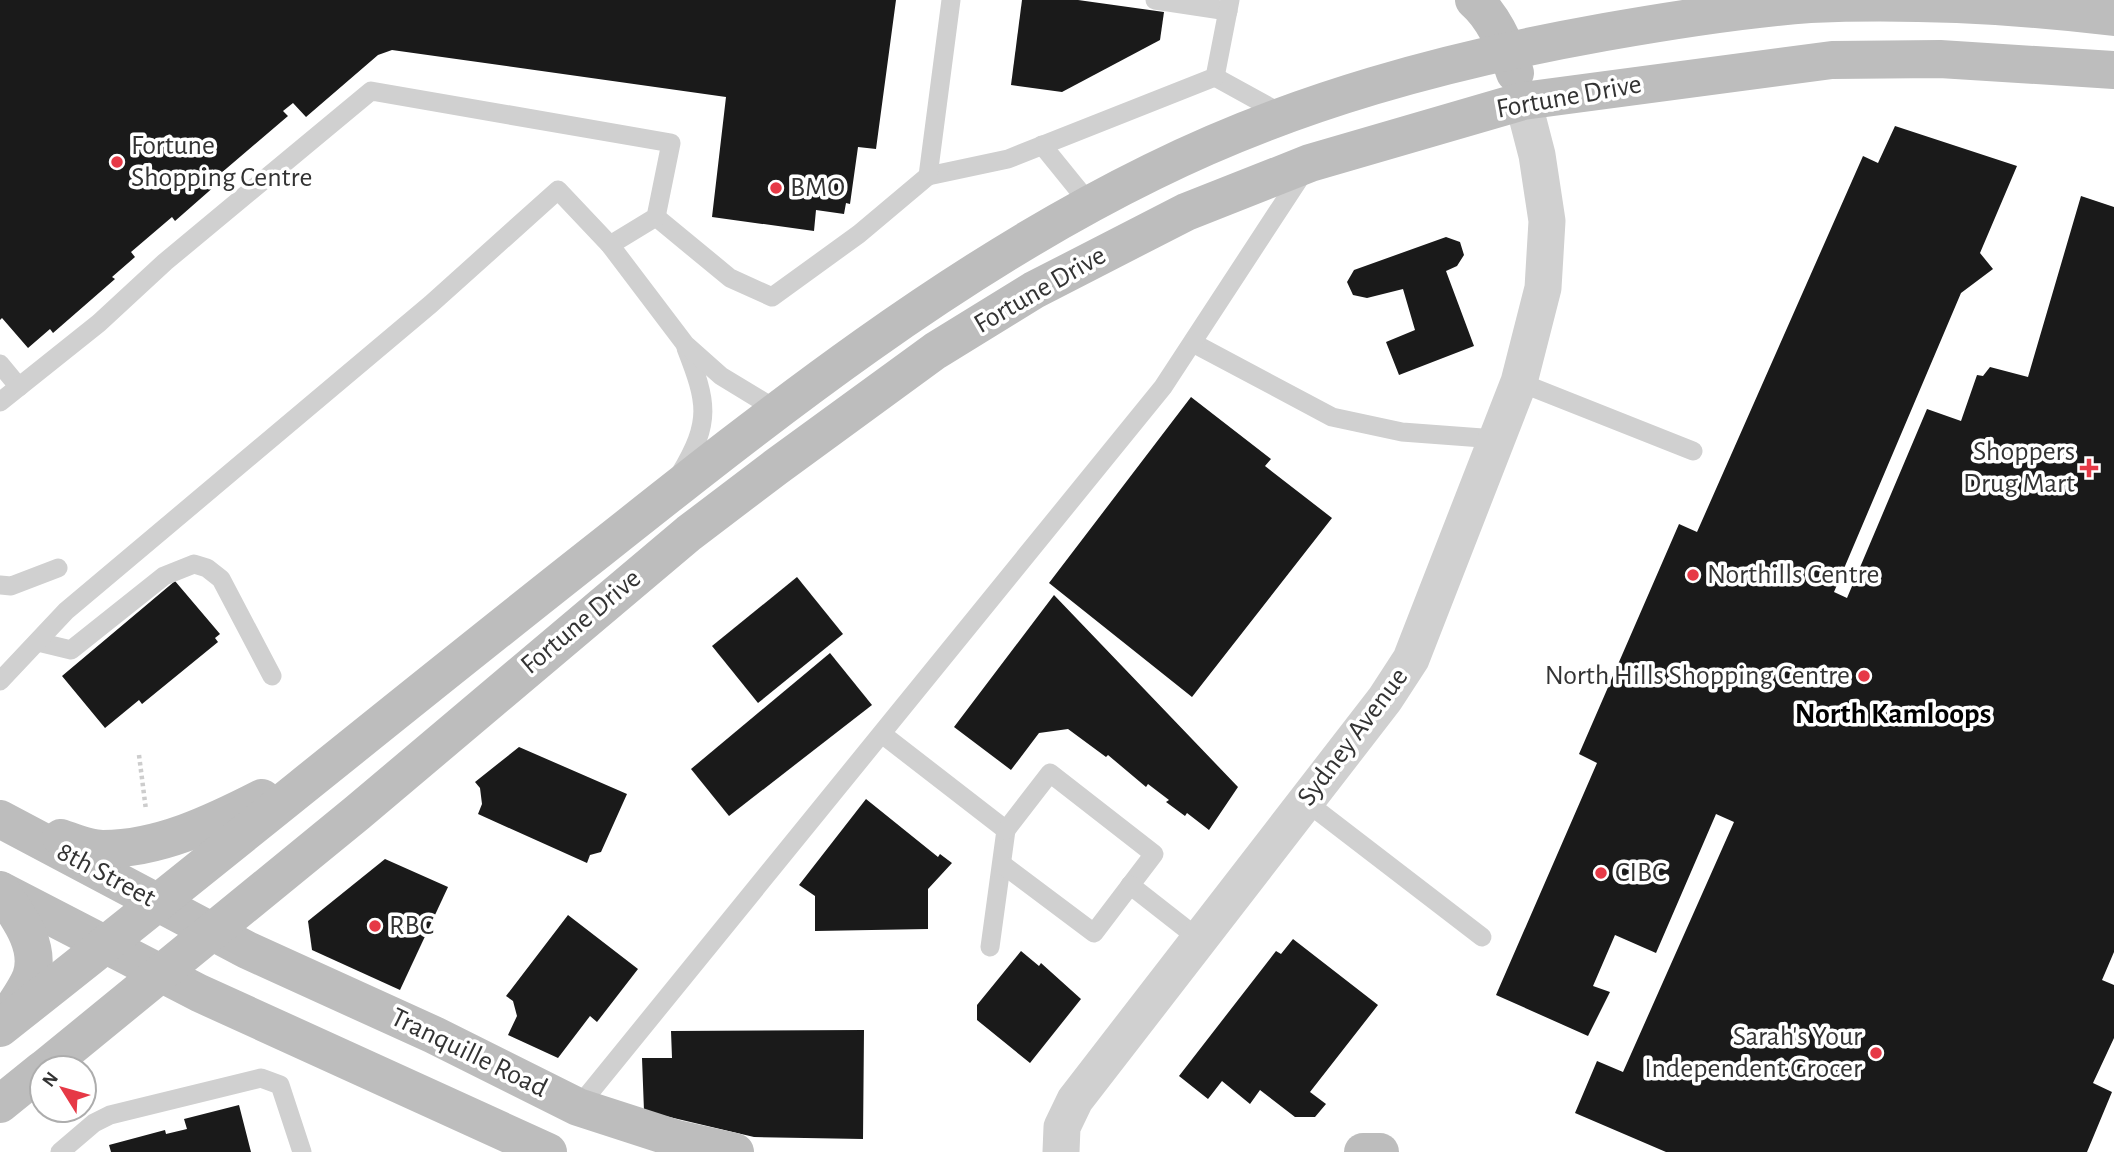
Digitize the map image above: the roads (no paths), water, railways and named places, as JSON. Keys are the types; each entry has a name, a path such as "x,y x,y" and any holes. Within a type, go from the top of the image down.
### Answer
{"main road":[{"path":"1474,0 1483,7 1508,49 1523,101"},
{"name":"Fortune Drive","path":"157,902 325,766 777,410 908,317 1089,203 1159,168 1284,115 1413,73 1508,49 1715,13 1804,1 2066,5 2114,17"},
{"name":"Fortune Drive","path":"161,974 689,533 935,351 1034,290 1186,212 1310,163 1523,101 1832,60 1966,60 2114,71"},
{"path":"1,820 100,850 151,844 225,818 325,766"},
{"name":"8th Street","path":"1,820 211,931"},
{"path":"1,890 105,944"},
{"path":"1,890 23,924 32,950 31,976 1,1028"},
{"path":"1,1028 157,902"},
{"name":"Tranquille Road","path":"211,931 434,1034 578,1107 677,1139 735,1152"},
{"name":"Tranquille Road","path":"105,944 161,974 548,1152"},
{"path":"62,1054 161,974"},
{"path":"0,1104 28,1081"},
{"path":"556,1152 578,1107"},
{"path":"1363,1152 1380,1152"}],"street":[{"name":"Sydney Avenue","path":"1060,1152 1062,1126 1074,1100 1385,699 1411,659 1519,382 1543,288 1547,221 1537,155 1523,101"}],"lane":[{"path":"928,176 951,0"},
{"path":"1155,0 1229,6 1215,77"},
{"path":"656,217 730,278 772,297 859,234 928,176 1008,159 1215,77"},
{"path":"1215,77 1284,115"},
{"path":"0,402 371,91 671,143 656,217 610,245"},
{"path":"1042,145 1089,203"},
{"path":"578,1107 1163,387 1310,163"},
{"path":"0,681 66,611 432,304 558,190 610,245 685,344 720,376 777,410"},
{"path":"1193,342 1332,417 1402,432 1496,439"},
{"path":"667,495 689,460 704,424 703,393 685,344"},
{"path":"0,364 19,387"},
{"path":"1519,382 1693,451"},
{"path":"38,642 71,650 164,576 194,564 207,568 221,579 272,676"},
{"path":"0,585 11,586 58,568"},
{"path":"882,734 1006,830"},
{"path":"989,947 1006,830 1051,774 1154,854 1094,933 1002,864"},
{"path":"1305,801 1482,937"},
{"path":"1130,885 1199,939"},
{"path":"60,1152 94,1123 110,1115 261,1078 280,1085 302,1152"}],"place":[{"name":"Fortune Shopping Centre","path":"117,162"},
{"name":"BMO","path":"776,188"},
{"name":"Shoppers Drug Mart","path":"2089,468"},
{"name":"Northills Centre","path":"1693,575"},
{"name":"North Hills Shopping Centre","path":"1864,676"},
{"name":"CIBC","path":"1601,873"},
{"name":"RBC","path":"375,926"},
{"name":"Sarah's Your Independent Grocer","path":"1876,1053"}],"district":[{"name":"North Kamloops","path":"1893,714"}]}
